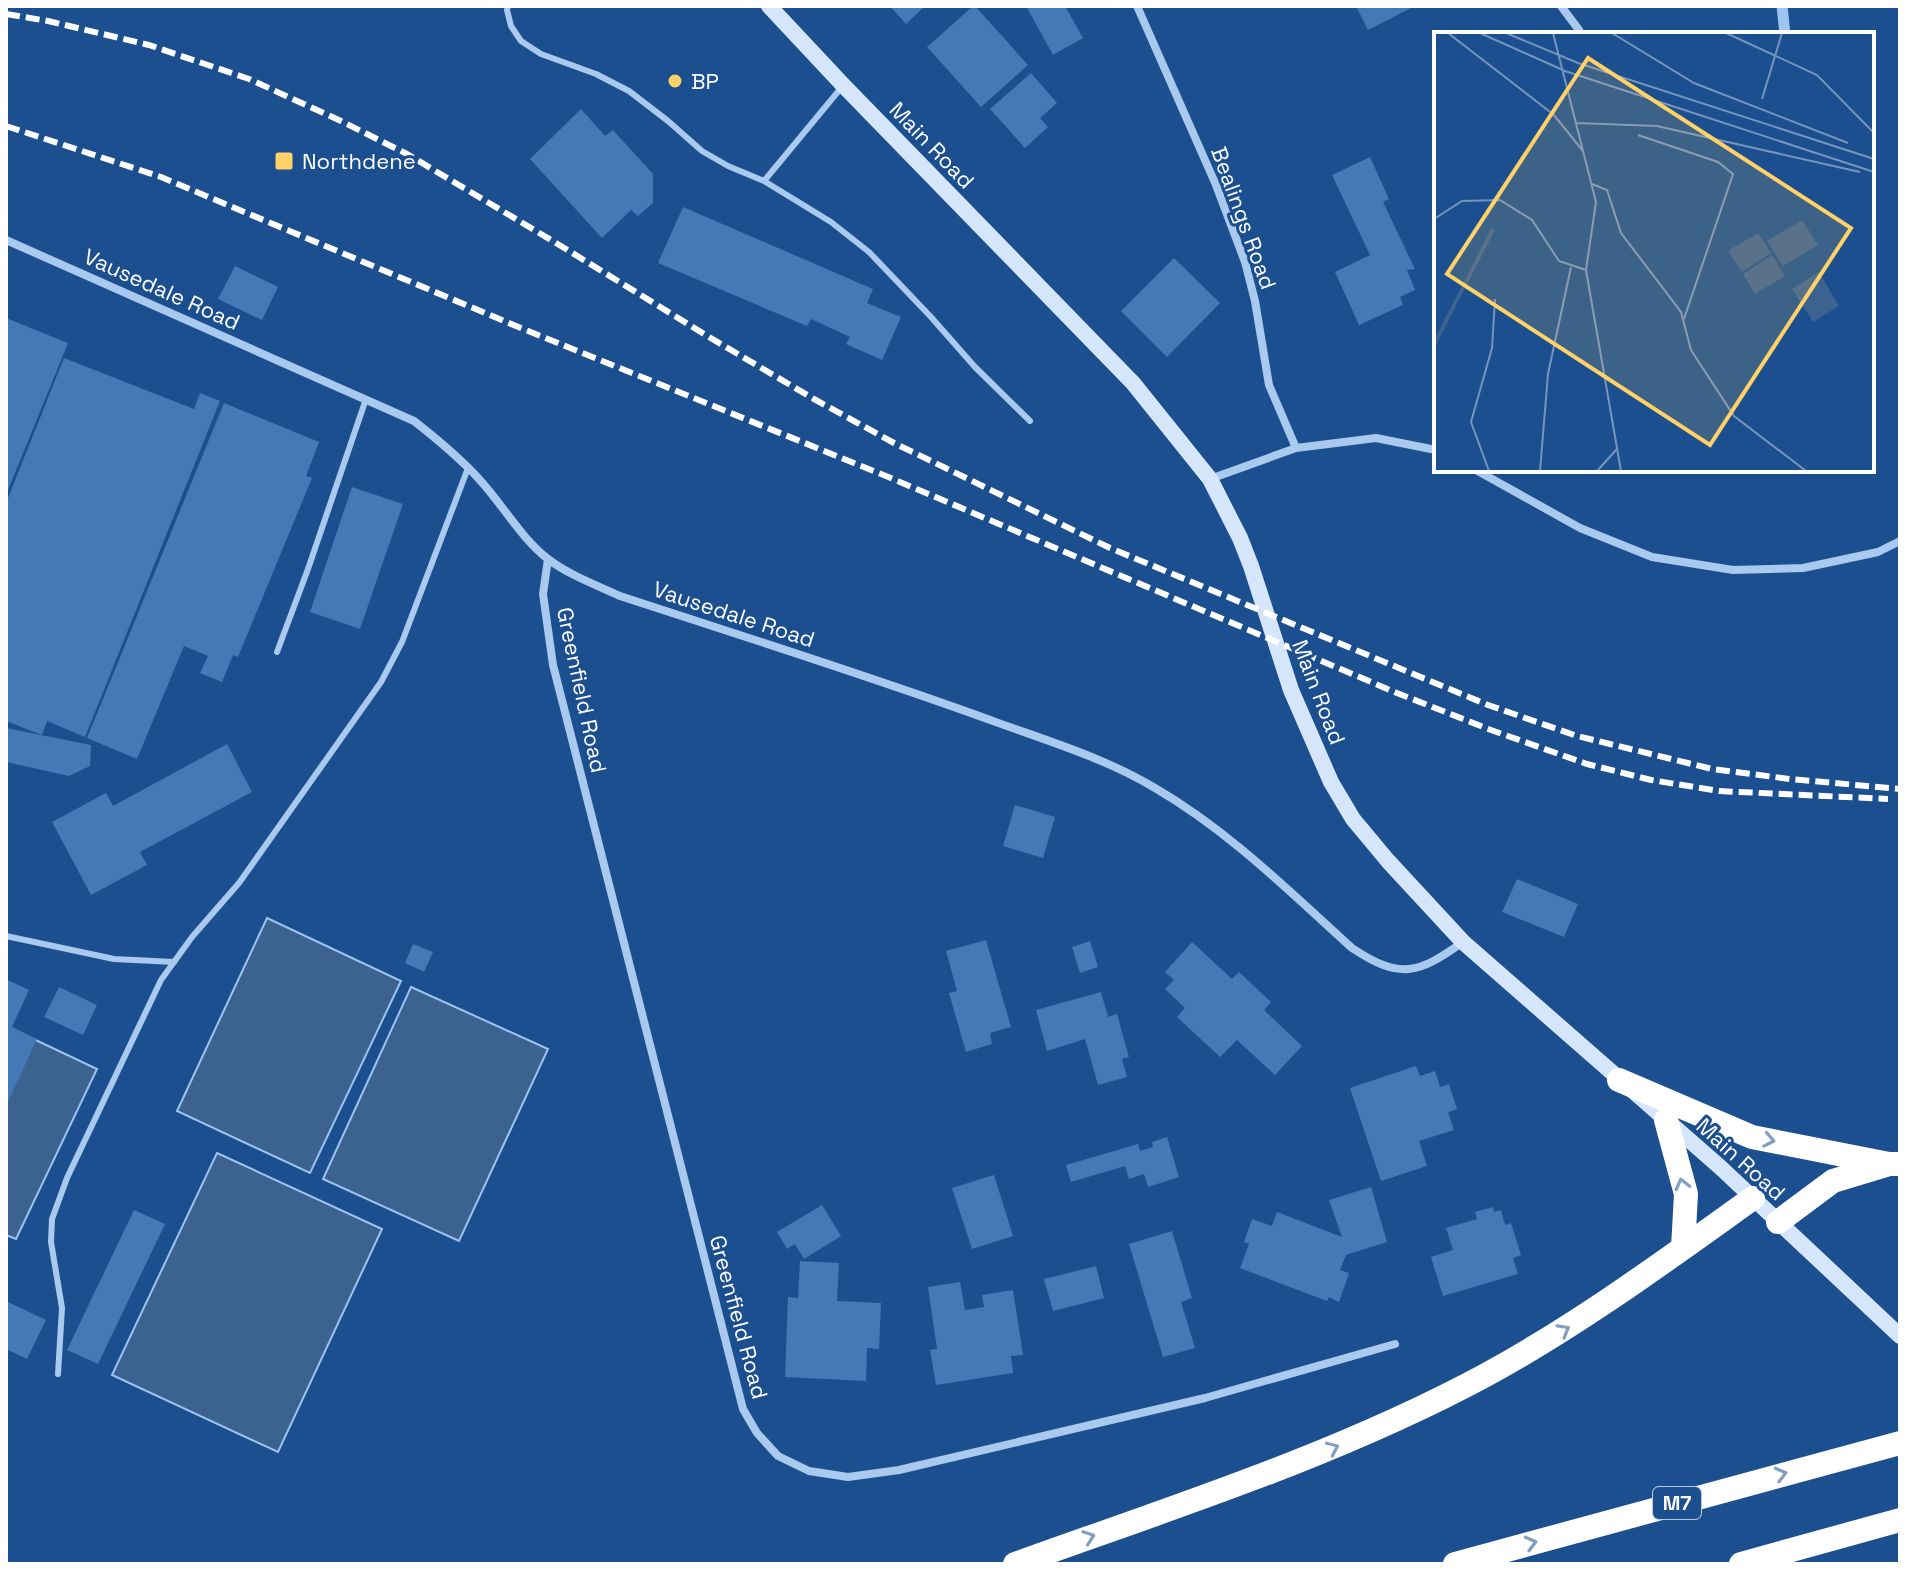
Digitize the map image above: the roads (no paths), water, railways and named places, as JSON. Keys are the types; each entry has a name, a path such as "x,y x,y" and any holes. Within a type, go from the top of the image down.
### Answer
{"highway":[{"path":"1619,1080 1752,1137 1894,1164"},
{"path":"1666,1120 1686,1194 1683,1248"},
{"path":"1778,1222 1833,1181 1894,1164"},
{"path":"1015,1564 1324,1452 1403,1416 1483,1376 1580,1320 1753,1198"},
{"name":"M7","path":"1455,1564 1900,1443"},
{"path":"1741,1564 1900,1520"}],"main road":[{"name":"Main Road","path":"769,6 1133,383 1210,479 1240,538 1291,690 1331,782 1353,819 1388,861 1463,942 1753,1198 1900,1336"}],"street":[{"name":"Bealings Road","path":"1137,6 1216,185 1245,262 1269,385 1296,448"},
{"path":"1561,6 1579,30"},
{"name":"Vausedale Road","path":"6,240 414,421 452,451 548,559 588,582 620,596 914,692 1112,765 1155,787 1229,838 1352,948 1371,960 1394,969 1416,969 1435,962 1463,942"},
{"path":"1210,479 1296,448 1376,438 1434,450"},
{"path":"1480,472 1580,528 1652,557 1733,570 1803,568 1878,552 1900,541"},
{"name":"Greenfield Road","path":"548,559 543,594 553,665 743,1409 757,1433 778,1456 809,1471 848,1477 899,1470 1205,1398 1395,1344"}],"lane":[{"path":"508,6 511,26 521,41 541,54 596,74 629,91 702,151 764,181 831,222 869,252 975,367 1030,421"},
{"path":"764,181 843,85"},
{"path":"277,652 366,399"},
{"path":"58,1374 62,1308 51,1242 52,1219 67,1178 161,980 192,937 239,883 381,682 402,642 468,468"},
{"path":"6,936 114,959 174,962"}],"water":[{"path":"267,918 401,981 310,1173 177,1111"},
{"path":"411,987 548,1049 459,1241 323,1179"},
{"path":"6,1026 97,1069 16,1239 6,1235"},
{"path":"217,1153 382,1229 278,1452 112,1375"}],"waterway":[{"path":"1782,6 1785,32"}],"railway":[{"path":"6,14 149,45 249,79 341,121 407,154 709,337 894,443 1110,548 1488,705 1577,736 1712,769 1900,789"},
{"path":"6,126 161,177 1491,730 1587,764 1651,780 1719,791 1888,799"}],"place":[{"name":"BP","path":"675,81"},
{"name":"Northdene","path":"284,161"}]}
